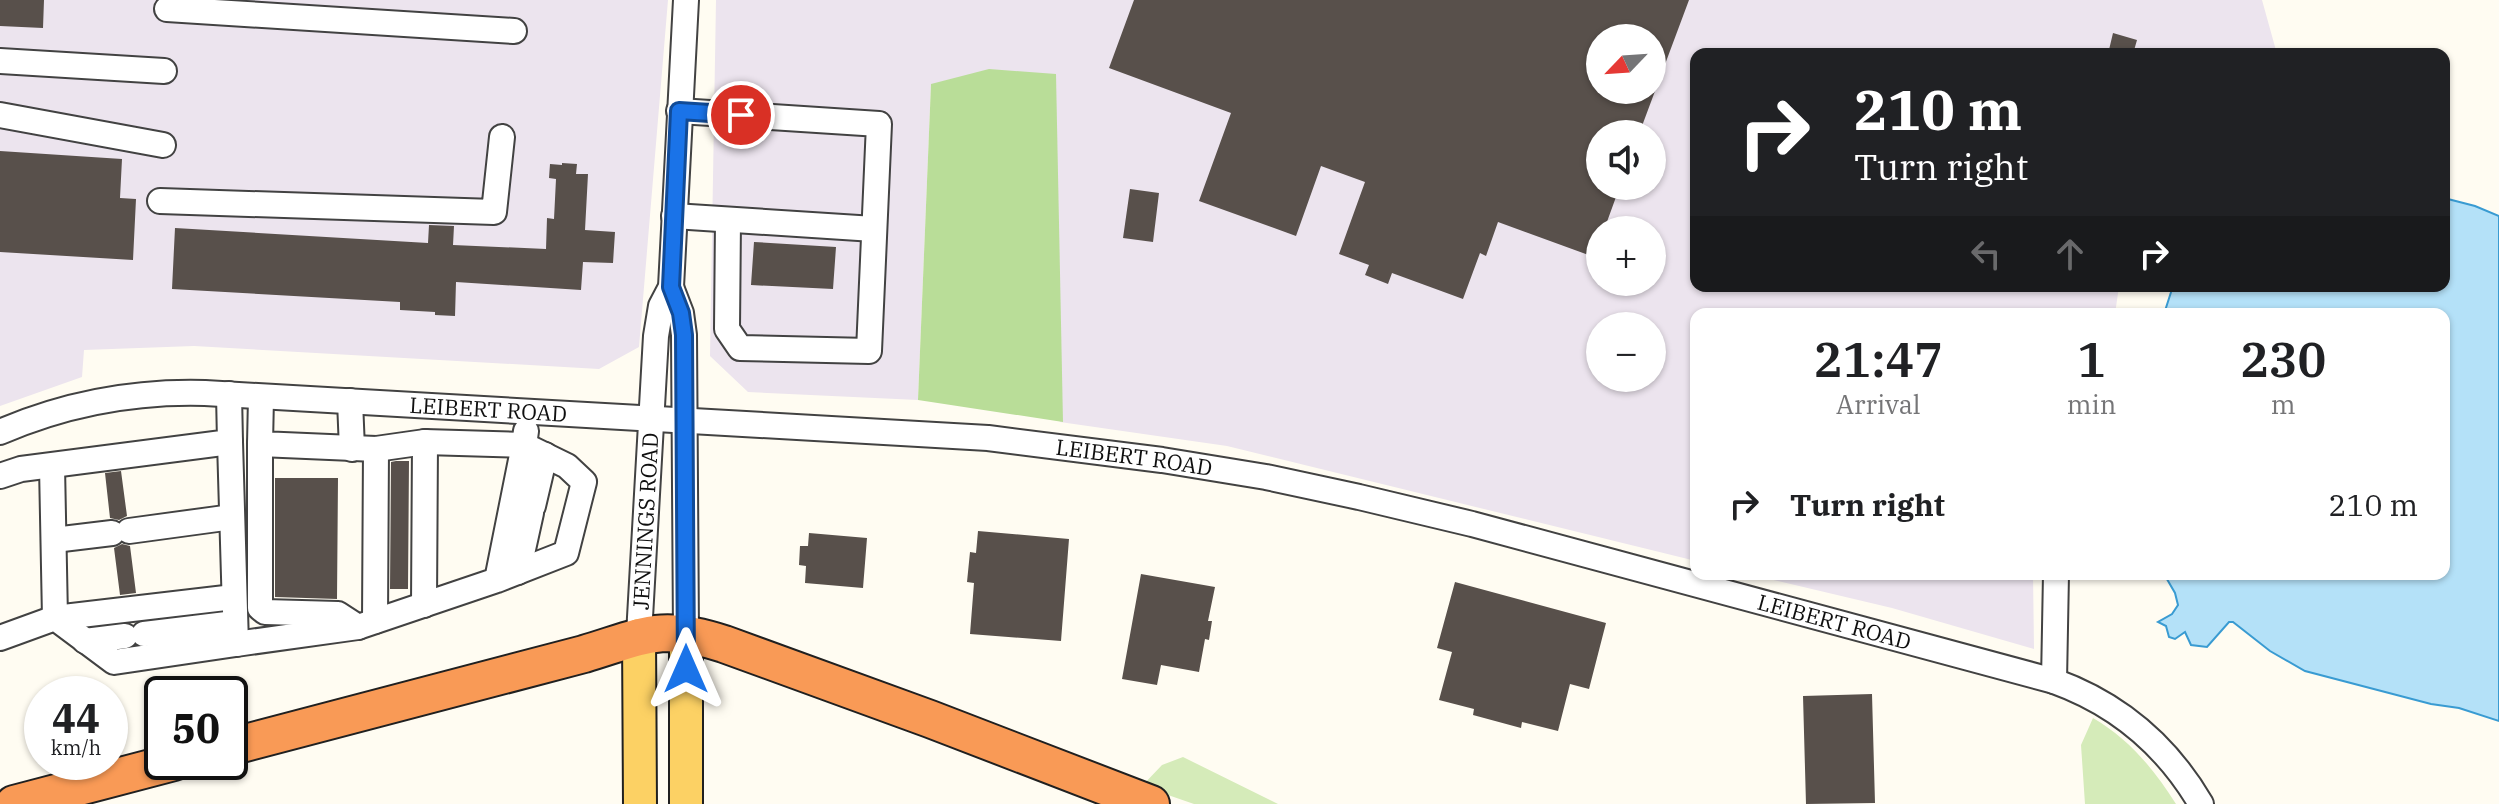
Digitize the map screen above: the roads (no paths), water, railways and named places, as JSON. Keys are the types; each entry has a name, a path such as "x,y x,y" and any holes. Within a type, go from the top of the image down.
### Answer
{"highway":[{"path":"248,742 584,654 639,635 686,634 724,644 915,713 1151,804"},
{"path":"14,804 144,770"}],"main road":[{"name":"JENNINGS ROAD","path":"686,634 686,804"},
{"name":"JENNINGS ROAD","path":"639,635 640,803"}],"street":[{"name":"JENNINGS ROAD","path":"686,0 671,287 684,323 686,634"},
{"path":"167,9 514,31"},
{"path":"0,61 164,71"},
{"path":"679,111 879,124 869,351 740,348 727,329 728,220"},
{"path":"0,115 163,145"},
{"path":"160,201 494,212 502,137"},
{"path":"674,216 874,229"},
{"name":"JENNINGS ROAD","path":"639,635 657,324 661,306 671,287"},
{"name":"LEIBERT ROAD","path":"0,432 46,415 104,400 164,393 229,394 1030,442 1266,477 1472,524 2054,681 2087,694 2134,724 2172,762 2201,804"},
{"path":"229,394 236,634"},
{"path":"261,397 260,608 265,612 338,614 366,624"},
{"path":"350,401 364,449 366,624"},
{"path":"508,576 532,510 534,450 530,411"},
{"path":"0,476 21,469 230,442"},
{"path":"85,641 135,635 236,634 366,624 566,553 584,482 567,466 534,450 425,442 364,449 260,444"},
{"path":"424,605 425,442"},
{"path":"508,576 534,450"},
{"path":"52,466 55,618"},
{"path":"54,540 232,517"},
{"path":"232,542 259,542"},
{"path":"2054,681 2056,580"},
{"path":"0,638 55,618 234,597"},
{"path":"55,618 114,662 236,634"}],"water":[{"path":"2450,200 2499,216 2499,721 2459,708 2431,704 2305,671 2270,651 2233,622 2229,622 2207,647 2191,645 2185,632 2175,639 2169,637 2166,626 2158,622 2172,614 2178,605 2167,580 2450,580 2450,308 2166,308 2171,292 2450,292"}]}
